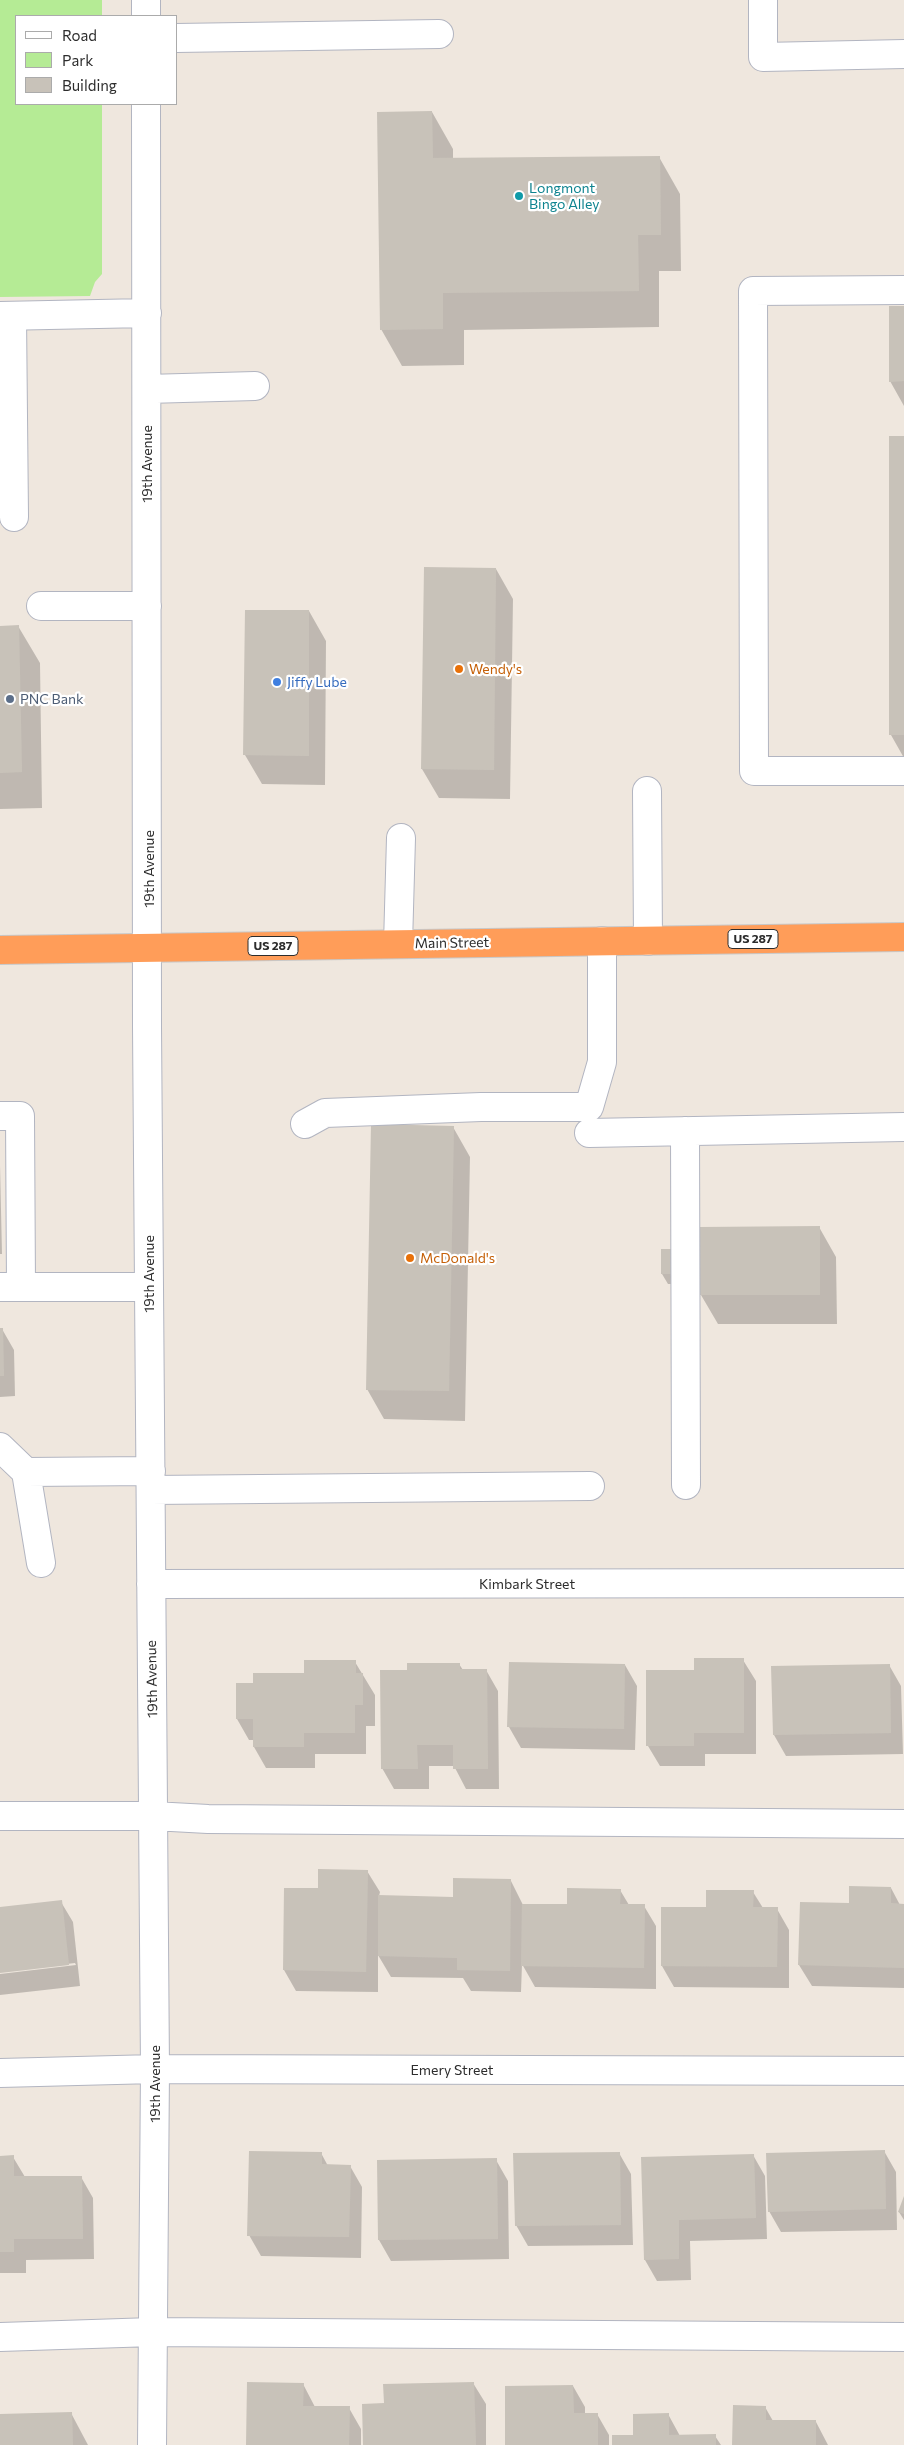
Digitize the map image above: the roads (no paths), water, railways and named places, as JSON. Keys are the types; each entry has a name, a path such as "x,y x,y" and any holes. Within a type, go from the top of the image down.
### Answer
{"highway":[{"name":"Main Street","path":"0,950 904,937"}],"street":[{"path":"146,0 146,15"},
{"path":"763,0 763,57 904,54"},
{"path":"178,38 439,34"},
{"name":"19th Avenue","path":"146,105 151,1584 155,2069 152,2445"},
{"path":"904,290 753,291 754,771 904,771"},
{"path":"14,517 6,316 147,314"},
{"path":"147,389 255,386"},
{"path":"41,606 148,606"},
{"path":"647,791 648,941"},
{"path":"398,944 401,838"},
{"path":"305,1124 325,1113 481,1107 589,1106 602,1062 602,941"},
{"path":"0,1116 20,1116 11,1287 150,1287"},
{"path":"589,1134 904,1127"},
{"path":"685,1131 686,1485"},
{"path":"0,1447 26,1472 42,1563"},
{"path":"26,1472 151,1480 590,1486"},
{"name":"Kimbark Street","path":"151,1584 904,1583"},
{"path":"0,1816 153,1816 238,1820 904,1824"},
{"name":"Emery Street","path":"0,2073 155,2069 904,2071"},
{"path":"0,2337 153,2332 904,2337"}],"place":[{"name":"Longmont Bingo Alley","path":"519,196"},
{"name":"Wendy's","path":"459,669"},
{"name":"Jiffy Lube","path":"277,682"},
{"name":"PNC Bank","path":"10,699"},
{"name":"McDonald's","path":"410,1258"}]}
